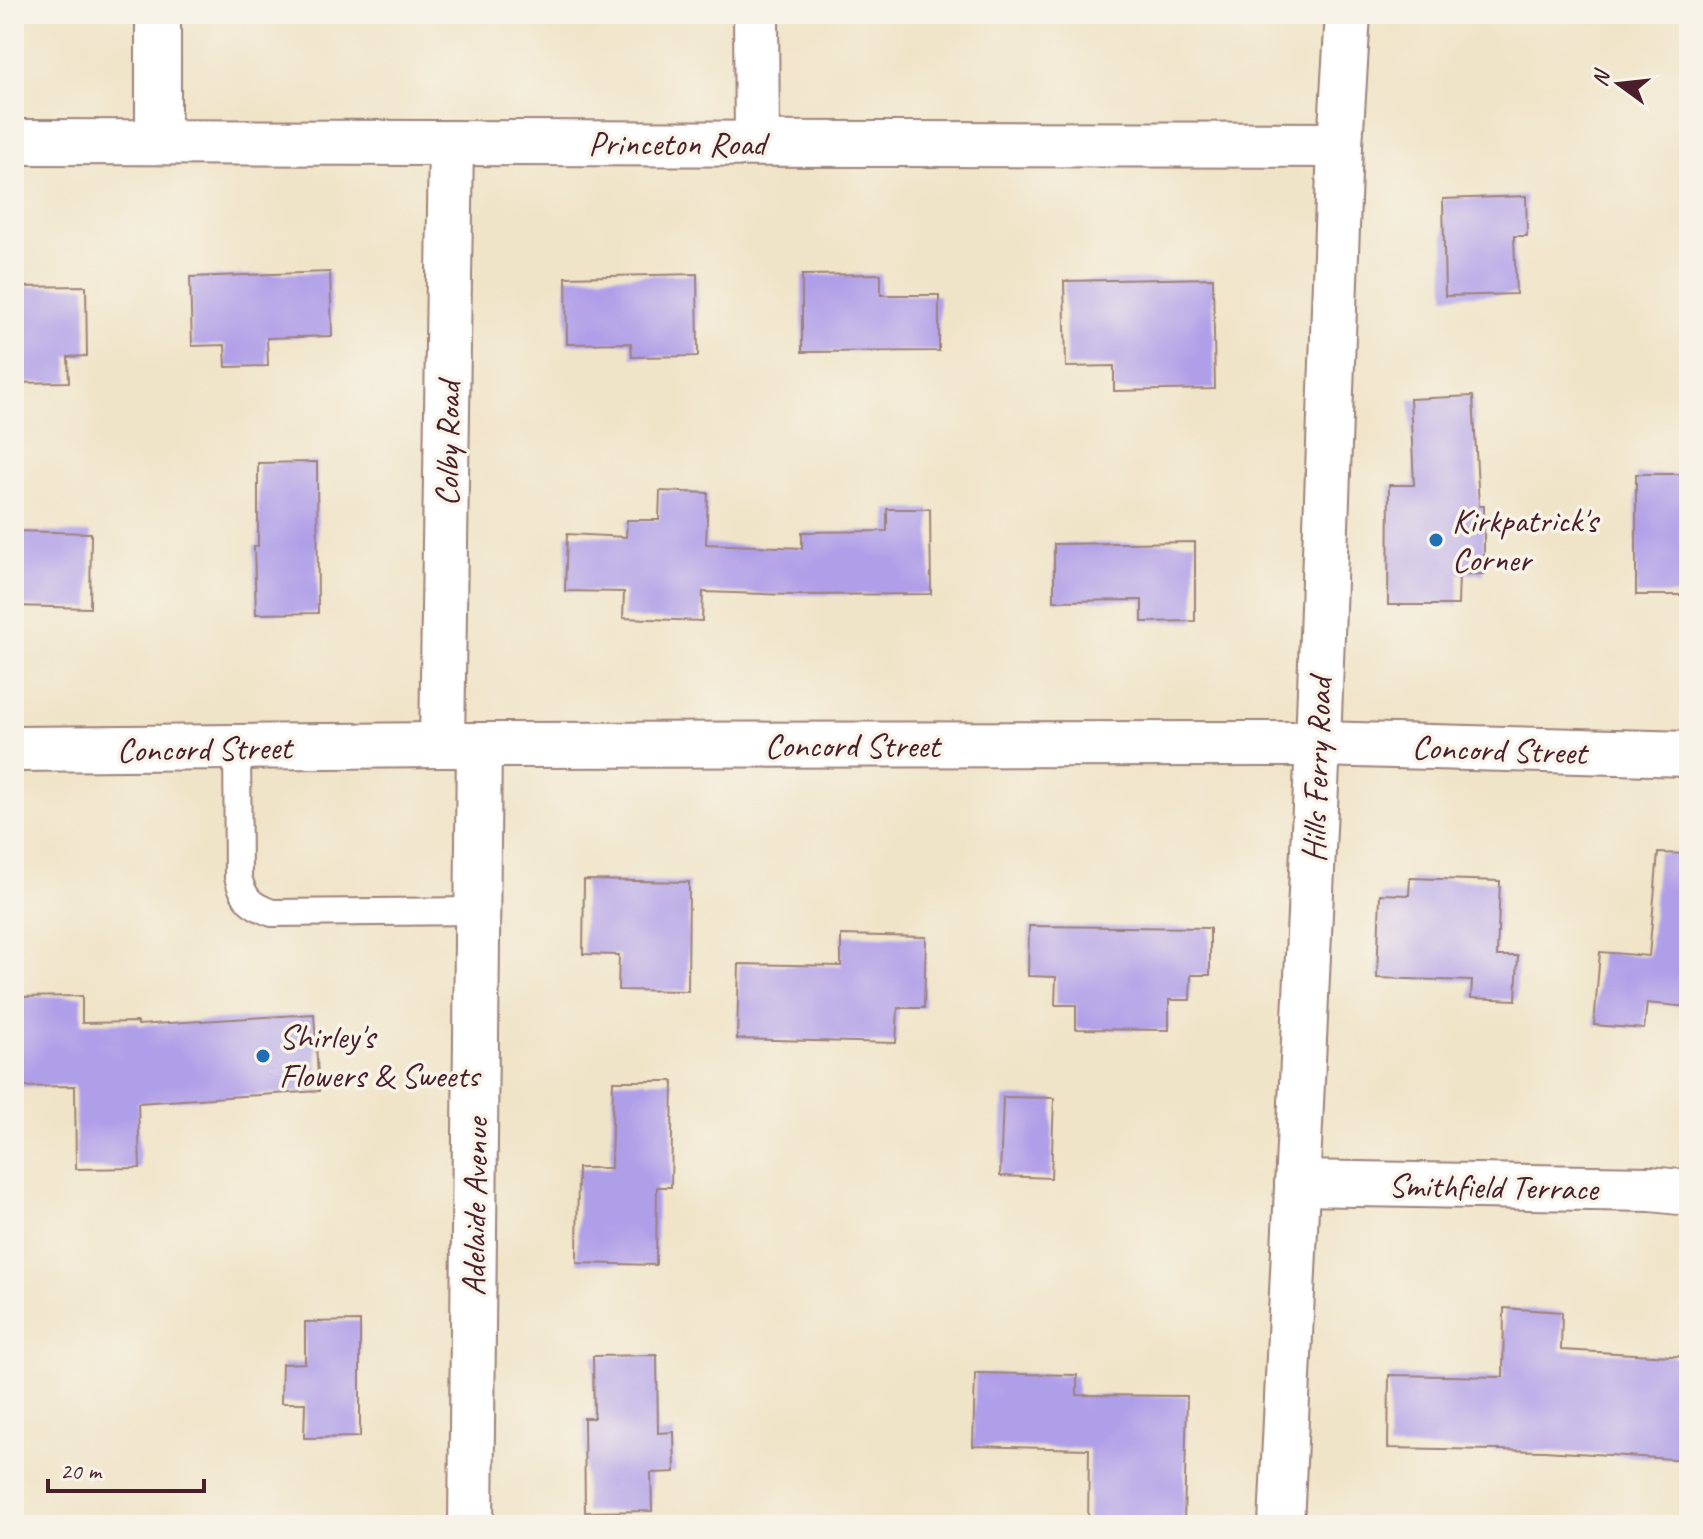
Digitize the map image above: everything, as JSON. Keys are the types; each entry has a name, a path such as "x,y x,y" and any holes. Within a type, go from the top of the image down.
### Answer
{"street":[{"path":"158,14 158,142"},
{"path":"756,14 757,143"},
{"name":"Hills Ferry Road","path":"1281,1525 1348,14"},
{"name":"Princeton Road","path":"14,142 1340,145"},
{"name":"Colby Road","path":"451,143 461,745"},
{"name":"Concord Street","path":"14,749 1318,744 1689,754"},
{"name":"Adelaide Avenue","path":"461,745 478,911 471,1525"},
{"name":"Smithfield Terrace","path":"1297,1183 1651,1189 1689,1193"}],"lane":[{"path":"237,747 238,877 243,894 256,907 272,913 478,911"}],"building":[{"path":"1526,196 1527,236 1514,236 1516,294 1445,296 1443,199"},
{"path":"330,272 332,336 267,338 268,366 226,367 225,345 192,346 190,277"},
{"path":"697,274 698,356 632,357 631,343 567,344 566,277"},
{"path":"881,274 881,295 939,295 939,351 802,352 802,275"},
{"path":"1213,278 1215,389 1114,391 1114,366 1066,367 1064,281"},
{"path":"86,286 87,356 68,357 69,382 14,383 14,287"},
{"path":"1473,396 1479,506 1484,506 1484,574 1459,574 1458,605 1388,605 1389,485 1414,485 1410,399"},
{"path":"317,462 318,613 256,614 254,546 258,546 258,463"},
{"path":"1636,474 1689,474 1689,595 1636,595"},
{"path":"660,491 708,493 706,544 802,548 802,532 887,531 887,509 930,509 931,594 703,592 702,621 623,618 624,592 565,591 567,534 626,537 627,520 659,520"},
{"path":"14,531 91,533 90,608 14,606"},
{"path":"1195,542 1195,621 1142,622 1142,600 1054,601 1054,544"},
{"path":"1658,853 1689,854 1689,1007 1647,1003 1644,1029 1594,1025 1600,952 1649,956"},
{"path":"1410,878 1500,881 1497,956 1518,956 1516,1000 1471,998 1472,981 1377,978 1380,894 1409,895"},
{"path":"584,880 689,882 688,991 618,990 619,955 583,954"},
{"path":"1029,926 1210,928 1210,975 1191,975 1190,1000 1169,1000 1169,1030 1076,1029 1076,1005 1055,1005 1056,977 1028,976"},
{"path":"841,935 926,937 924,1008 898,1008 896,1043 737,1039 739,964 841,966"},
{"path":"82,996 82,1023 138,1022 138,1025 314,1014 319,1091 138,1103 140,1168 76,1169 75,1086 14,1087 14,997"},
{"path":"613,1081 673,1081 671,1187 657,1187 656,1265 577,1263 578,1168 611,1168"},
{"path":"1003,1097 1054,1098 1051,1178 1000,1176"},
{"path":"1504,1308 1562,1312 1561,1350 1689,1357 1689,1460 1544,1451 1388,1448 1389,1375 1503,1377"},
{"path":"360,1321 360,1437 304,1438 305,1403 281,1403 282,1364 305,1363 305,1322"},
{"path":"657,1355 658,1433 674,1432 675,1472 651,1473 652,1511 585,1512 584,1418 594,1418 593,1356"},
{"path":"975,1373 1077,1375 1077,1395 1187,1396 1184,1523 1088,1525 1089,1449 973,1446"}],"place":[{"name":"Kirkpatrick's Corner","path":"1436,540"},
{"name":"Shirley's Flowers & Sweets","path":"263,1056"}]}
